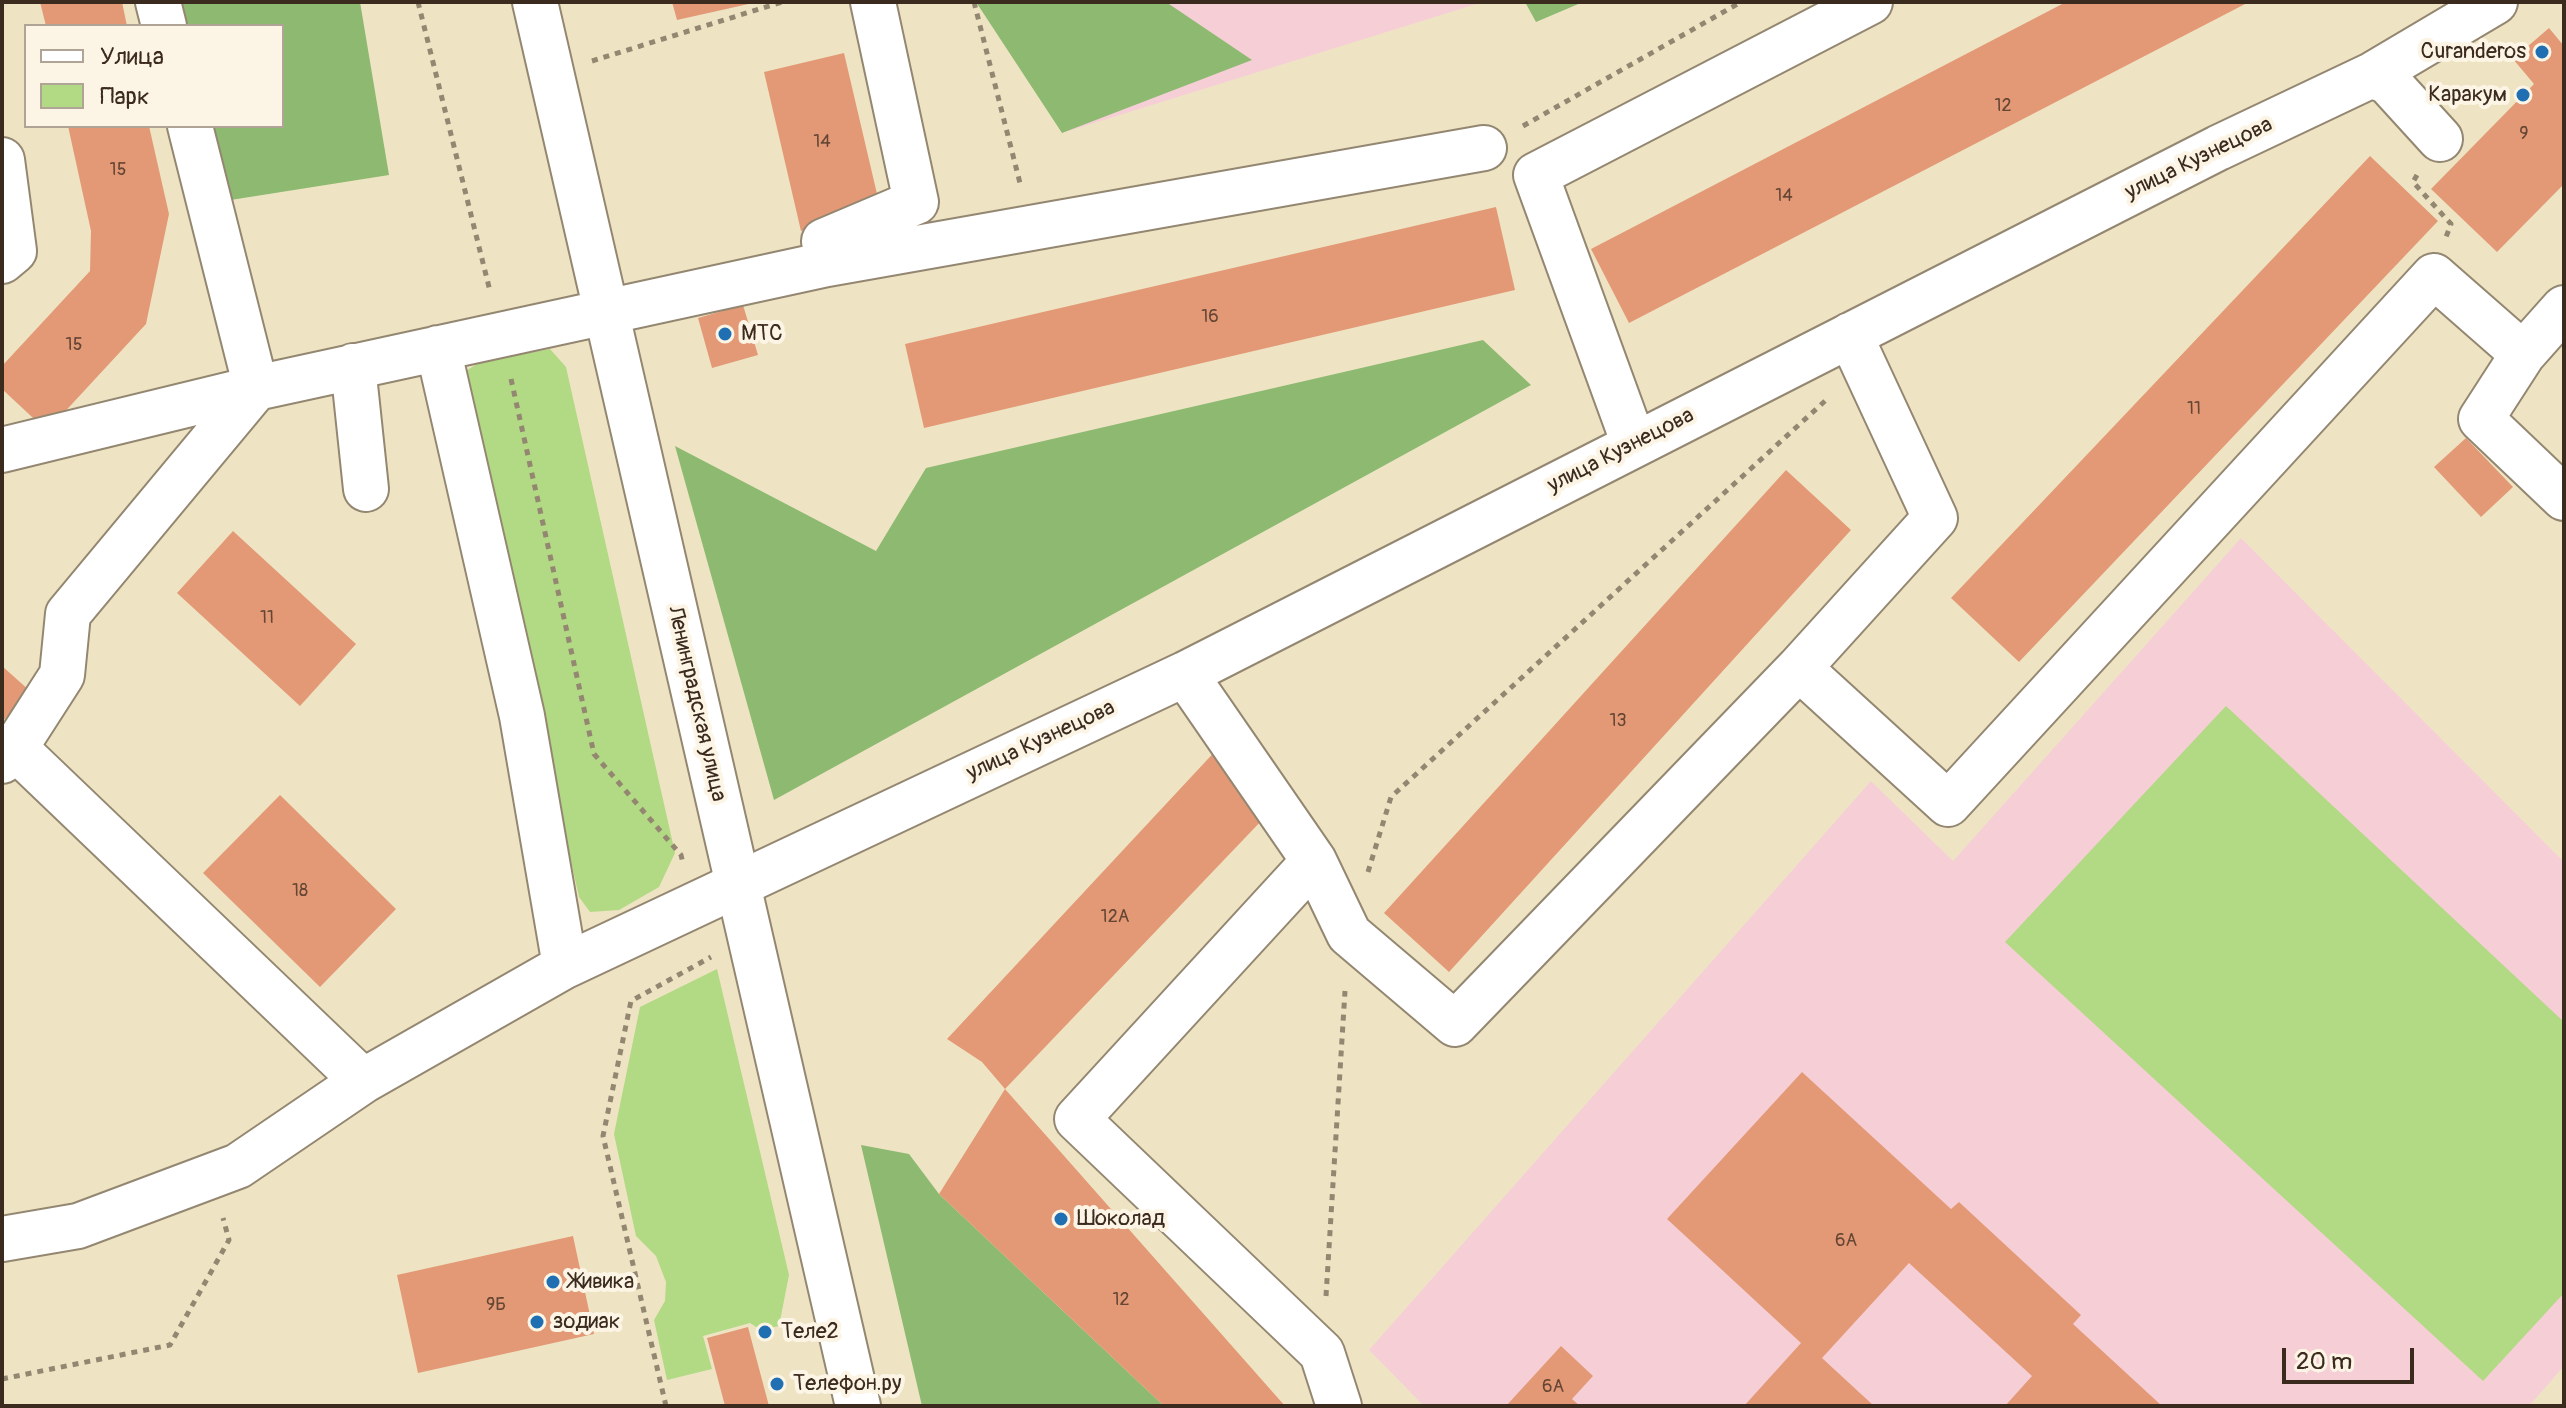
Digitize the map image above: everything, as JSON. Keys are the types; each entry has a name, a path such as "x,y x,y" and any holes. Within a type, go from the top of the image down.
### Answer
{"street":[{"path":"158,2 164,24"},
{"name":"Ленинградская улица","path":"535,2 858,1406"},
{"path":"827,264 824,241 916,202 873,2"},
{"path":"1634,444 1536,175 1870,2"},
{"name":"улица Кузнецова","path":"2,1239 78,1226 238,1166 363,1081 565,966 1185,674 1634,444 1857,350 2218,148 2372,75 2495,2"},
{"path":"2372,75 2388,82 2440,139"},
{"path":"191,128 256,388"},
{"path":"2,450 353,366 827,264 1484,148"},
{"path":"2,160 14,251 2,261"},
{"path":"1799,668 1948,804 2434,276 2523,354"},
{"path":"2564,308 2523,354 2481,419 2564,498"},
{"path":"438,348 522,716 565,966"},
{"path":"1185,674 1314,861 1349,934 1455,1024 1799,668 1935,518 1857,350"},
{"path":"353,366 366,489"},
{"path":"256,388 68,614 62,675 8,755 363,1081"},
{"path":"1314,861 1077,1119 1322,1353 1339,1406"}],"path":[{"path":"418,2 501,334 594,754 681,855 711,957 631,1001 603,1136 666,1406"},
{"path":"552,74 782,2"},
{"path":"974,2 1023,193"},
{"path":"1484,148 1741,2"},
{"path":"2434,276 2451,224 2413,182 2440,139"},
{"path":"1322,1353 1349,934 1391,797 1857,350"},
{"path":"2,1379 170,1345 229,1240 211,1176"}],"shaded area":[{"path":"1035,2 1483,2 1062,133"},
{"path":"2241,538 2564,862 2564,1366 2529,1406 1424,1406 1369,1350 1871,781 1953,861"}],"green space":[{"path":"178,2 360,2 389,175 218,202 203,128 284,128 284,24 183,24"},
{"path":"976,2 1166,2 1252,60 1062,133"},
{"path":"1525,2 1583,2 1536,22"},
{"path":"1483,340 1531,385 774,800 675,446 876,551 926,468"},
{"path":"550,349 566,367 675,853 659,887 619,910 590,912 579,897 461,374 480,362"},
{"path":"2226,706 2564,1022 2564,1293 2483,1381 2005,942"},
{"path":"717,969 789,1275 779,1326 761,1330 750,1323 703,1336 712,1369 667,1380 654,1320 665,1301 666,1282 656,1256 636,1236 614,1134 640,1007"},
{"path":"861,1145 909,1154 939,1194 1164,1406 922,1406"}],"building":[{"path":"40,2 122,2 127,24 46,24"},
{"path":"672,2 752,2 753,3 677,20"},
{"path":"2066,2 2249,2 1629,323 1591,249"},
{"path":"2549,28 2564,46 2564,184 2497,252 2431,189 2534,84 2513,59"},
{"path":"844,53 881,211 801,231 764,72"},
{"path":"68,128 149,128 169,214 146,324 47,431 2,389 2,366 90,271 91,231"},
{"path":"2370,156 2438,221 2019,662 1951,598"},
{"path":"1496,207 1515,290 924,428 905,344"},
{"path":"743,305 758,355 712,368 698,318"},
{"path":"2466,438 2513,487 2481,517 2434,467"},
{"path":"1786,470 1851,530 1449,972 1384,913"},
{"path":"233,531 356,644 300,706 177,593"},
{"path":"2,666 30,691 2,722"},
{"path":"1220,746 1286,795 1005,1089 982,1062 947,1039"},
{"path":"280,795 396,909 320,987 203,873"},
{"path":"1802,1072 1951,1209 1959,1202 2081,1315 2073,1324 2162,1406 2005,1406 2032,1376 1909,1263 1822,1358 1874,1406 1744,1406 1801,1343 1667,1219"},
{"path":"1005,1089 1285,1406 1164,1406 939,1194"},
{"path":"573,1236 594,1334 418,1373 397,1275"},
{"path":"748,1327 769,1406 725,1406 707,1338"},
{"path":"1561,1346 1593,1376 1572,1399 1580,1406 1506,1406"}],"place":[{"name":"Curanderos","path":"2542,52"},
{"name":"Каракум","path":"2523,95"},
{"name":"МТС","path":"725,334"},
{"name":"Шоколад","path":"1061,1219"},
{"name":"Живика","path":"553,1282"},
{"name":"зодиак","path":"537,1322"},
{"name":"Теле2","path":"765,1332"},
{"name":"Телефон.ру","path":"777,1384"}]}
